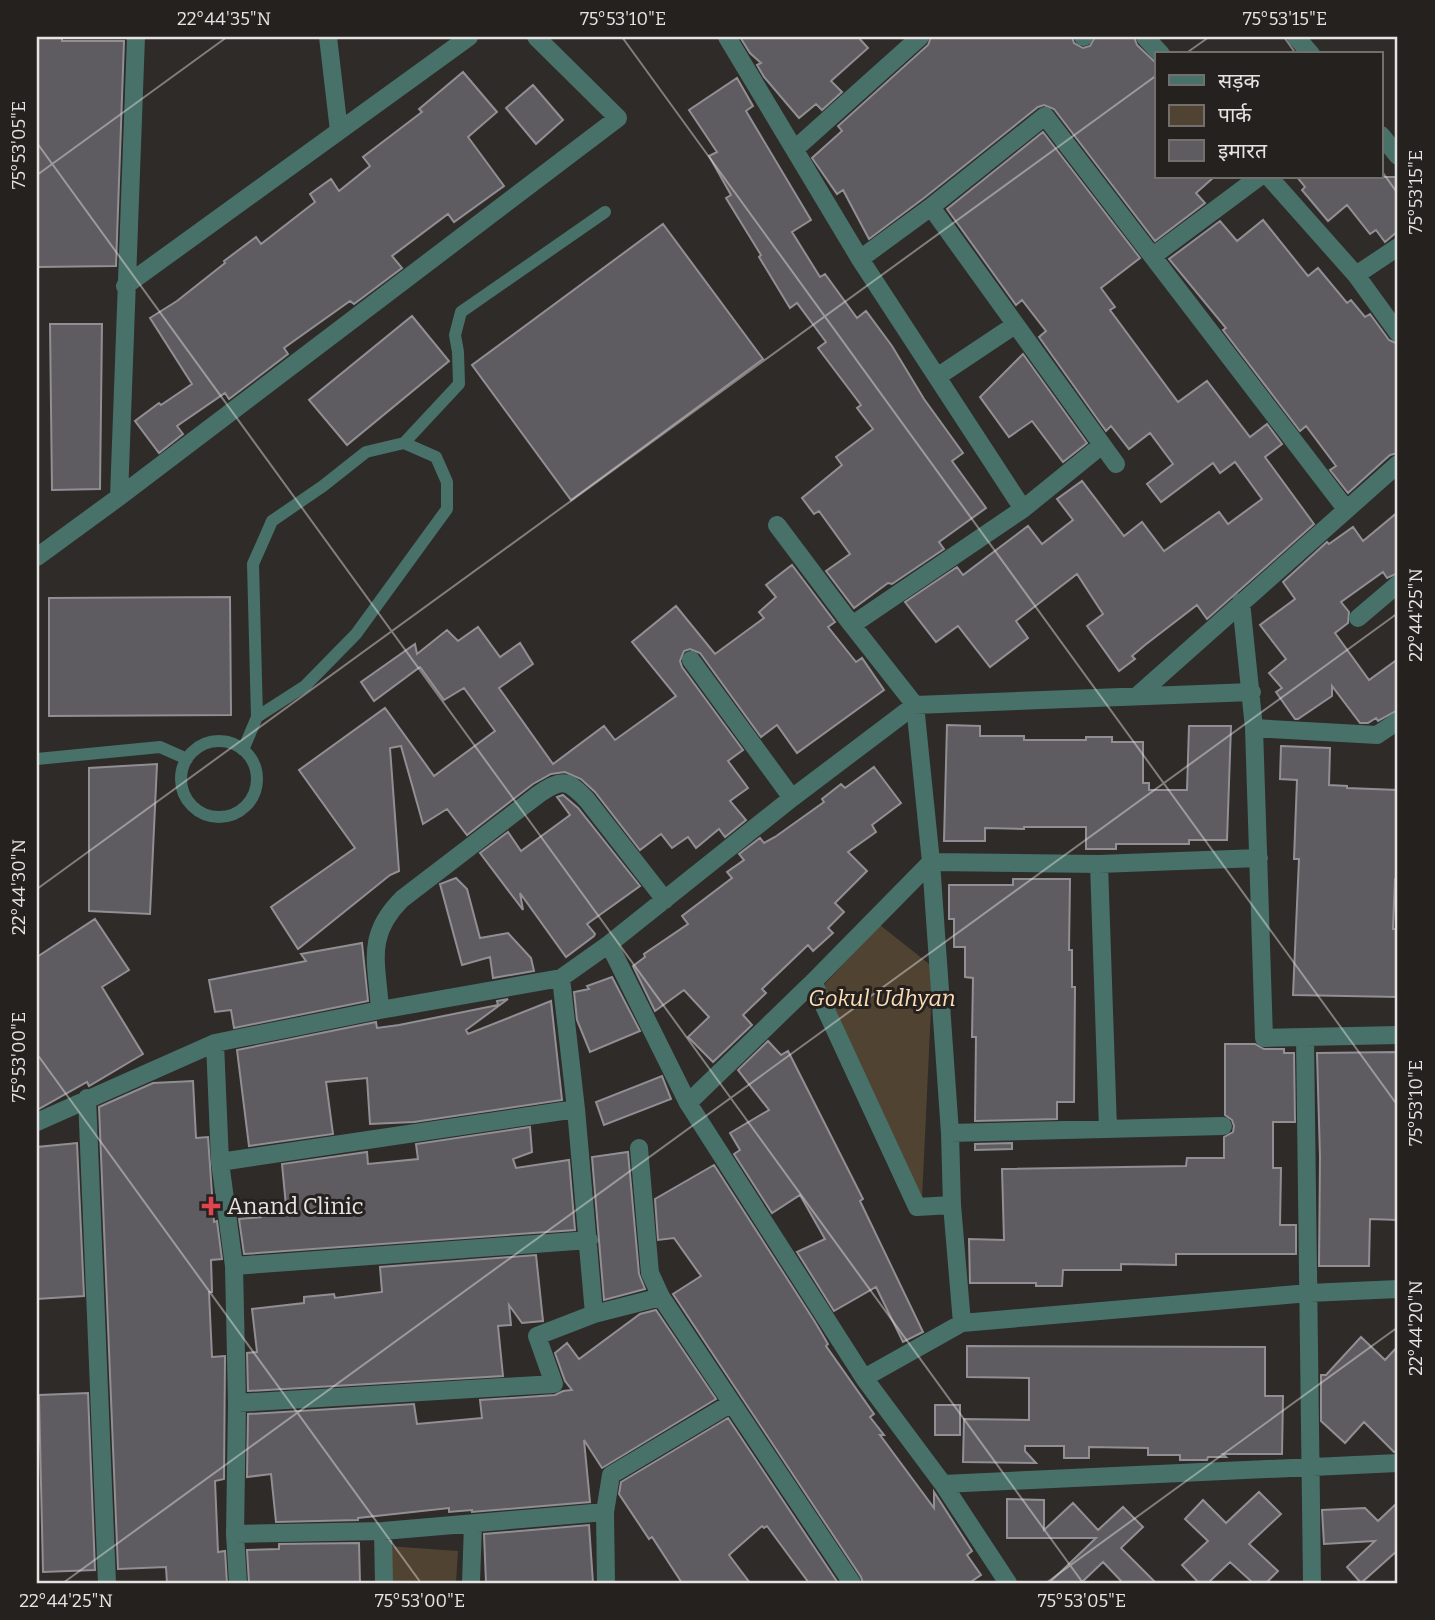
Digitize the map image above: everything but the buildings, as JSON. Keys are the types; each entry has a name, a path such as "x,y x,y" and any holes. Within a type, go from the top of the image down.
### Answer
{"street":[{"path":"119,497 136,37"},
{"path":"328,37 339,131"},
{"path":"125,286 469,37"},
{"path":"37,557 618,118 536,37"},
{"path":"727,37 860,258 1023,509"},
{"path":"795,149 920,37"},
{"path":"1145,37 1159,52"},
{"path":"1296,37 1309,52"},
{"path":"860,258 931,207 1045,116 1346,509"},
{"path":"1382,136 1398,156"},
{"path":"1153,256 1258,178"},
{"path":"1270,178 1356,275 1398,333"},
{"path":"931,207 1116,464"},
{"path":"1356,275 1398,247"},
{"path":"937,377 1016,325"},
{"path":"852,625 1023,509 1102,445"},
{"path":"1137,696 1398,464"},
{"path":"777,525 915,705 930,862 962,1322"},
{"path":"1358,618 1398,584"},
{"path":"1241,602 1254,727 1264,1038 1398,1035"},
{"path":"691,660 792,798"},
{"path":"37,1122 215,1044 380,1010 561,978 609,944 792,798 915,705 1252,692"},
{"path":"1254,727 1377,734 1398,721"},
{"path":"380,1010 376,944 380,928 389,912 402,899 539,794 559,783 575,788 587,800 665,900"},
{"path":"688,1103 813,982 930,862 1099,864 1259,858"},
{"path":"1099,864 1108,1129"},
{"path":"609,944 688,1103 864,1378 943,1485 1008,1583"},
{"path":"561,978 589,1240 594,1314"},
{"path":"813,982 917,1207 952,1205"},
{"path":"1305,1037 1312,1583"},
{"path":"215,1044 220,1162 233,1266 237,1403 235,1534 238,1583"},
{"path":"87,1098 107,1583"},
{"path":"220,1162 576,1109"},
{"path":"950,1133 1223,1126"},
{"path":"639,1148 650,1273 661,1297 852,1583"},
{"path":"233,1266 589,1240"},
{"path":"864,1378 962,1322 1309,1293 1398,1289"},
{"path":"237,1403 554,1384 537,1336 594,1314 661,1297"},
{"path":"606,1583 605,1511 611,1475 730,1404"},
{"path":"943,1485 1398,1463"},
{"path":"235,1534 383,1531 605,1511"},
{"path":"471,1583 473,1524"},
{"path":"383,1531 384,1583"}],"lane":[{"path":"243,750 257,717 253,564 272,521 366,452 404,443 459,384 455,335 461,312 605,212"},
{"path":"257,717 305,686 356,634 447,509 447,482 436,457 404,443"},
{"path":"219,741 232,743 243,750 251,759 257,783 246,805 236,813 224,817 200,813 190,805 183,794 181,770 195,749 219,741"},
{"path":"37,759 160,747 187,759"}],"green space":[{"name":"Gokul Udhyan","path":"880,925 933,967 922,1199 822,987"},
{"path":"387,1546 458,1551 456,1583 387,1583"}],"place":[{"name":"Anand Clinic","path":"211,1206"}]}
